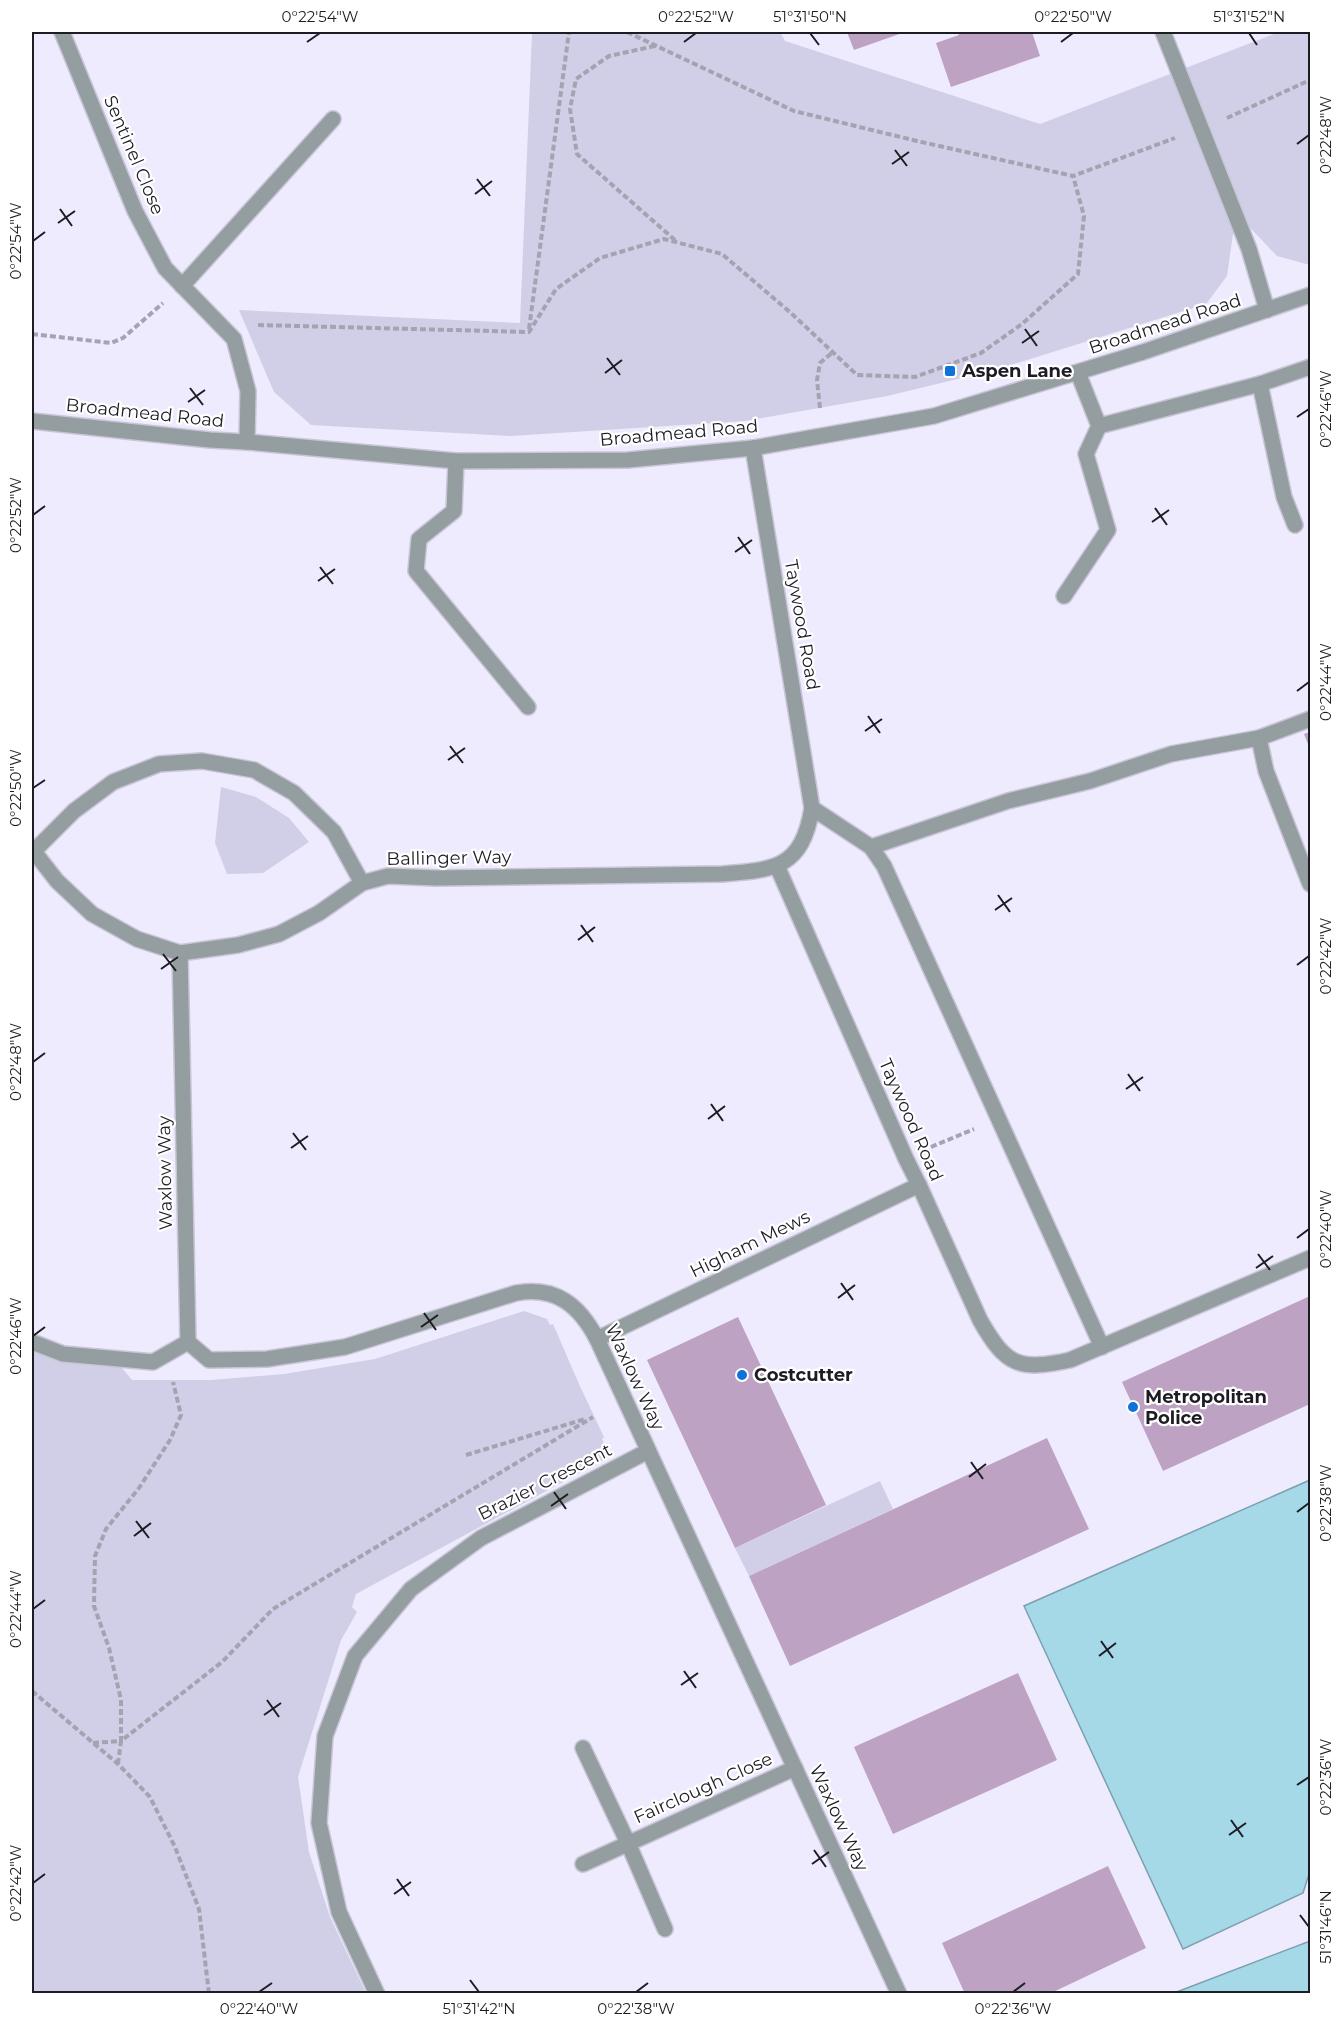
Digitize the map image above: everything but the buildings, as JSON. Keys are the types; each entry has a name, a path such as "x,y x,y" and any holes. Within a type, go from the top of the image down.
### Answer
{"street":[{"name":"Sentinel Close","path":"62,32 135,211 165,268 234,339 248,391 247,442"},
{"path":"1163,32 1249,249 1267,310"},
{"path":"182,286 333,118"},
{"name":"Broadmead Road","path":"32,421 210,440 456,461 628,460 753,448 934,416 1078,373 1311,294"},
{"path":"1099,426 1260,384 1311,367"},
{"path":"1064,596 1108,530 1086,454 1099,426 1078,373"},
{"path":"1260,384 1284,497 1295,525"},
{"name":"Taywood Road","path":"753,448 812,808 808,828 799,847 792,856 777,866 906,1158 980,1320 992,1341 1002,1353 1020,1364 1046,1365 1070,1360 1311,1258"},
{"path":"456,461 454,511 419,539 416,571 528,707"},
{"path":"871,848 1008,801 1090,781 1170,754 1259,738 1311,719"},
{"path":"1259,738 1266,771 1311,884"},
{"path":"33,850 74,811 113,782 159,764 202,761 254,770 294,793 334,832 362,883"},
{"path":"812,808 871,848 884,866 1102,1347"},
{"name":"Ballinger Way","path":"33,850 57,881 92,914 137,939 180,952 238,945 279,934 320,913 362,883 388,876 436,878 722,874 777,866"},
{"name":"Waxlow Way","path":"180,952 188,1342 209,1360 278,1357 345,1347 530,1290 543,1291 571,1303 590,1326 597,1339 899,1994"},
{"name":"Higham Mews","path":"597,1339 920,1185"},
{"path":"32,1342 63,1354 153,1362 188,1342"},
{"name":"Brazier Crescent","path":"377,1994 339,1912 319,1823 325,1736 355,1656 411,1589 481,1538 648,1451"},
{"name":"Fairclough Close","path":"583,1748 665,1929"},
{"name":"Fairclough Close","path":"583,1864 795,1768"}],"path":[{"path":"529,332 569,32"},
{"path":"627,32 794,111 1073,176 1239,113 1311,80"},
{"path":"656,46 609,56 576,79 570,109 577,154 678,242"},
{"path":"529,332 556,289 600,258 664,238 722,254 791,313 857,375 915,377 981,353 1022,324 1078,274 1084,216 1073,176"},
{"path":"32,334 111,343 136,329 182,286"},
{"path":"234,339 255,325 529,332"},
{"path":"826,435 817,380 820,363 832,352"},
{"path":"906,1158 1000,1118"},
{"path":"118,1764 121,1741 121,1700 109,1648 94,1606 95,1556 106,1529 139,1488 170,1440 181,1415 166,1355"},
{"path":"466,1455 628,1407"},
{"path":"93,1743 121,1741 222,1662 273,1609 593,1417"},
{"path":"32,1691 118,1764 150,1797 175,1847 199,1909 208,1994"}],"shaded area":[{"path":"528,32 780,32 785,41 1040,124 1279,32 1310,32 1310,265 1277,256 1236,213 1227,276 1206,304 995,370 887,396 745,421 511,436 311,425 274,392 239,310 520,323 532,34"},
{"path":"221,787 256,797 289,818 309,842 263,873 227,874 215,843"},
{"path":"524,1311 547,1319 550,1325 553,1324 604,1437 602,1439 609,1457 356,1594 352,1607 357,1612 341,1640 298,1777 309,1852 330,1917 366,1993 32,1994 32,1339 59,1348 111,1355 132,1380 211,1380 284,1374 375,1359"},
{"path":"880,1481 893,1509 749,1576 735,1548"}],"water":[{"path":"1310,1480 1310,1871 1303,1893 1183,1949 1024,1606"},
{"path":"1310,1941 1310,1993 1174,1993"}],"place":[{"name":"Aspen Lane","path":"950,371"},
{"name":"Costcutter","path":"742,1375"},
{"name":"Metropolitan Police","path":"1133,1407"}]}
